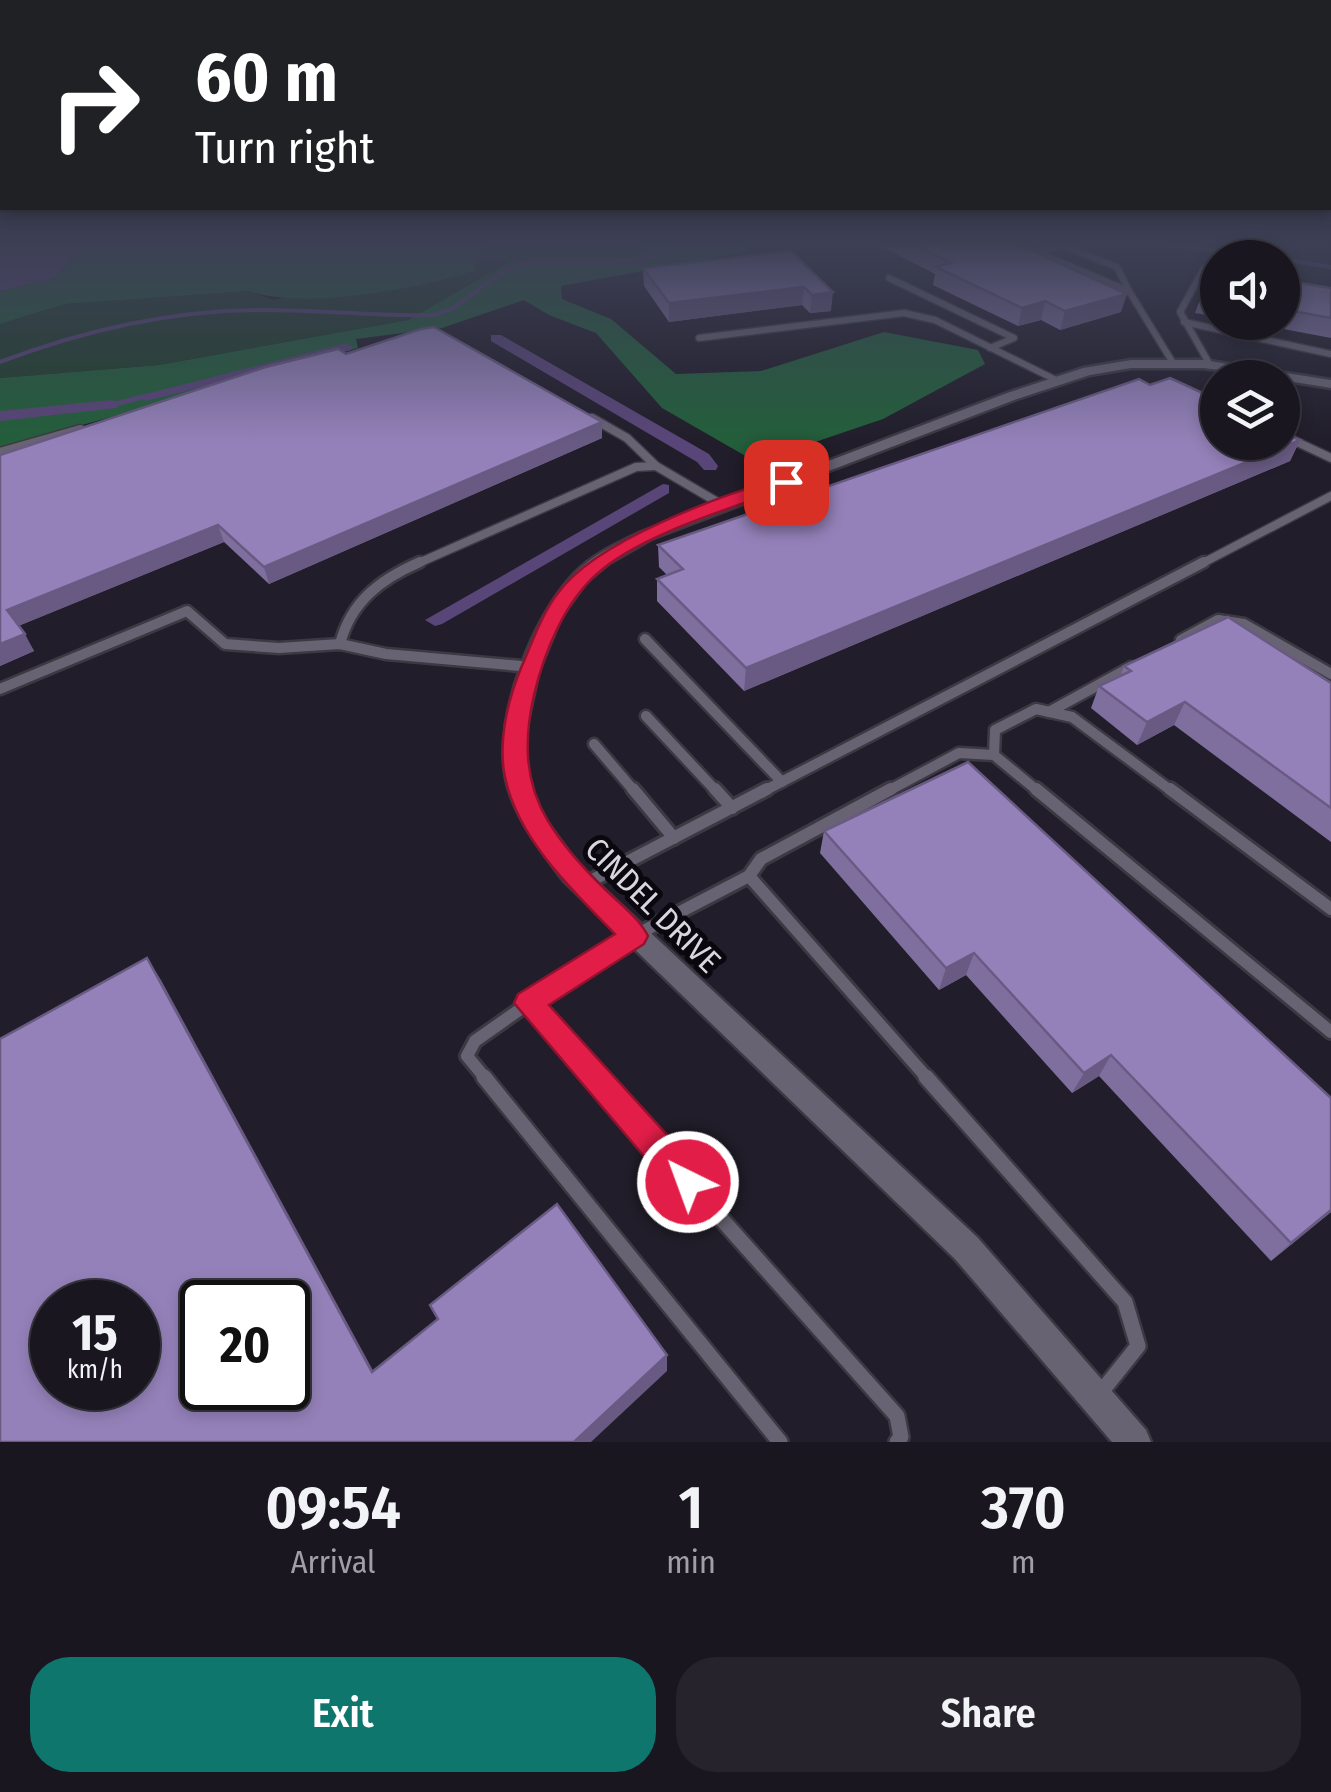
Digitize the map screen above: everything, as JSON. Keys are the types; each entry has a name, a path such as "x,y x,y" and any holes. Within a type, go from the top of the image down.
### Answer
{"street":[{"name":"CINDEL DRIVE","path":"1134,1442 966,1248 583,886 536,823 516,774 516,726 533,667 566,596 592,567 626,545 1056,380 1109,367 1200,364"},
{"name":"CINDEL DRIVE","path":"1300,379 1331,384"}],"lane":[{"path":"954,309 1014,338 990,348"},
{"path":"1140,309 1173,363"},
{"path":"1181,309 1184,322 1207,360"},
{"path":"699,338 904,313 934,320 1056,380"},
{"path":"1184,322 1331,354"},
{"path":"577,410 626,438 656,466 724,506"},
{"path":"0,452 96,424"},
{"path":"1300,443 1331,458"},
{"path":"340,644 345,620 366,595 391,575 636,468 656,466"},
{"path":"583,886 1331,496"},
{"path":"0,689 187,612 225,644 278,648 340,644 386,654 533,667"},
{"path":"1167,648 1218,620 1244,624 1331,674"},
{"path":"645,639 782,782"},
{"path":"1049,712 1150,657"},
{"path":"994,755 994,730 1036,709 1072,717 1331,909"},
{"path":"646,716 732,808"},
{"path":"594,744 674,838"},
{"path":"780,1442 467,1056 475,1040 634,936 748,876 761,860 959,752 994,755 1331,1032"},
{"path":"748,876 1126,1302 1138,1346 1097,1397"},
{"path":"529,1003 897,1416 901,1437 897,1442"}],"green space":[{"path":"0,309 48,309 0,324"},
{"path":"48,309 427,309 408,320 159,365 0,378 0,324"},
{"path":"427,309 497,309 442,328 356,339 358,348 0,448 0,378 159,365 408,320"},
{"path":"539,309 587,309 611,319 676,374 761,371 884,332 978,350 985,364 883,419 756,462 662,408 596,333"}],"building":[{"path":"1300,309 1331,309 1331,318 1300,312"},
{"path":"434,327 602,422 264,567 218,525 7,610 25,634 0,644 0,455 266,367 338,349 346,354"},
{"path":"1170,378 1200,392 1200,460 1251,460 746,668 657,579 683,569 658,545 1139,379 1150,385"},
{"path":"1228,617 1331,683 1331,808 1185,702 1147,722 1099,686 1131,671 1124,666"},
{"path":"968,762 1331,1098 1331,1210 1291,1243 1111,1055 1084,1073 974,953 946,968 824,831"},
{"path":"147,958 372,1372 438,1319 430,1305 557,1204 667,1355 574,1442 0,1442 0,1039"}],"waterway":[{"path":"0,362 94,332 190,314 278,310 433,315 451,309"},
{"path":"496,338 703,458 710,466"},
{"path":"146,396 346,347"},
{"path":"112,405 146,396"},
{"path":"0,416 112,405"},
{"path":"435,620 663,489"}],"route":[{"path":"688,1182 529,1003 634,936 572,874 536,823 516,774 516,726 526,684 548,628 566,596 592,567 645,536 786,482"}]}
